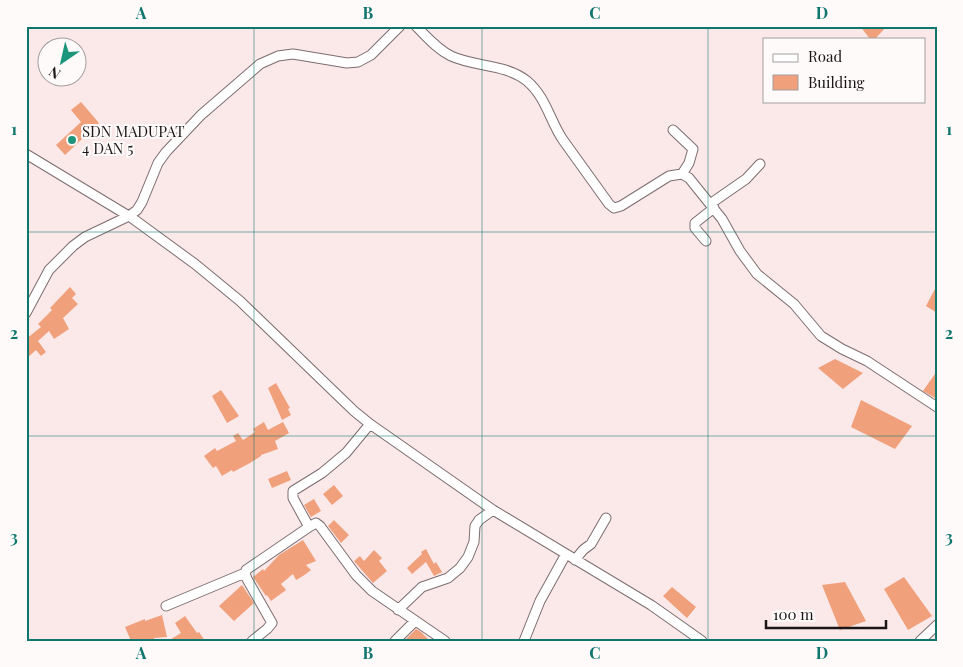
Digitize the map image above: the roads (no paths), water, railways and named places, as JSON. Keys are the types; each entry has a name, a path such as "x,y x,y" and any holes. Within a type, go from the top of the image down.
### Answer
{"street":[{"path":"26,313 49,270 84,237 129,216 142,202 155,168 166,152 201,115 260,64 278,56 293,54 347,63 358,62 371,55 400,26"},
{"path":"416,26 435,45 449,55 515,74 527,81 539,94 557,132 609,204 614,208 621,206 669,176 682,174 689,178 722,219 740,251 757,274 794,304 821,336 867,361 937,407"},
{"path":"673,130 693,149 689,163 682,174"},
{"path":"26,154 129,216 218,281 370,424 493,510 651,605 702,641"},
{"path":"706,240 695,228 695,223 712,206 746,179 760,164"},
{"path":"309,528 293,498 293,491 322,473 346,453 370,424"},
{"path":"398,610 422,587 448,578 460,568 468,557 474,542 475,526 479,520 493,510"},
{"path":"575,560 591,544 606,518"},
{"path":"166,606 245,573 248,569 316,523 356,575 372,591 445,641"},
{"path":"524,641 540,601 566,554"},
{"path":"245,573 272,623 252,641"},
{"path":"395,641 414,621"},
{"path":"920,641 937,625"}],"place":[{"name":"SDN MADUPAT 4 DAN 5","path":"72,140"}]}
